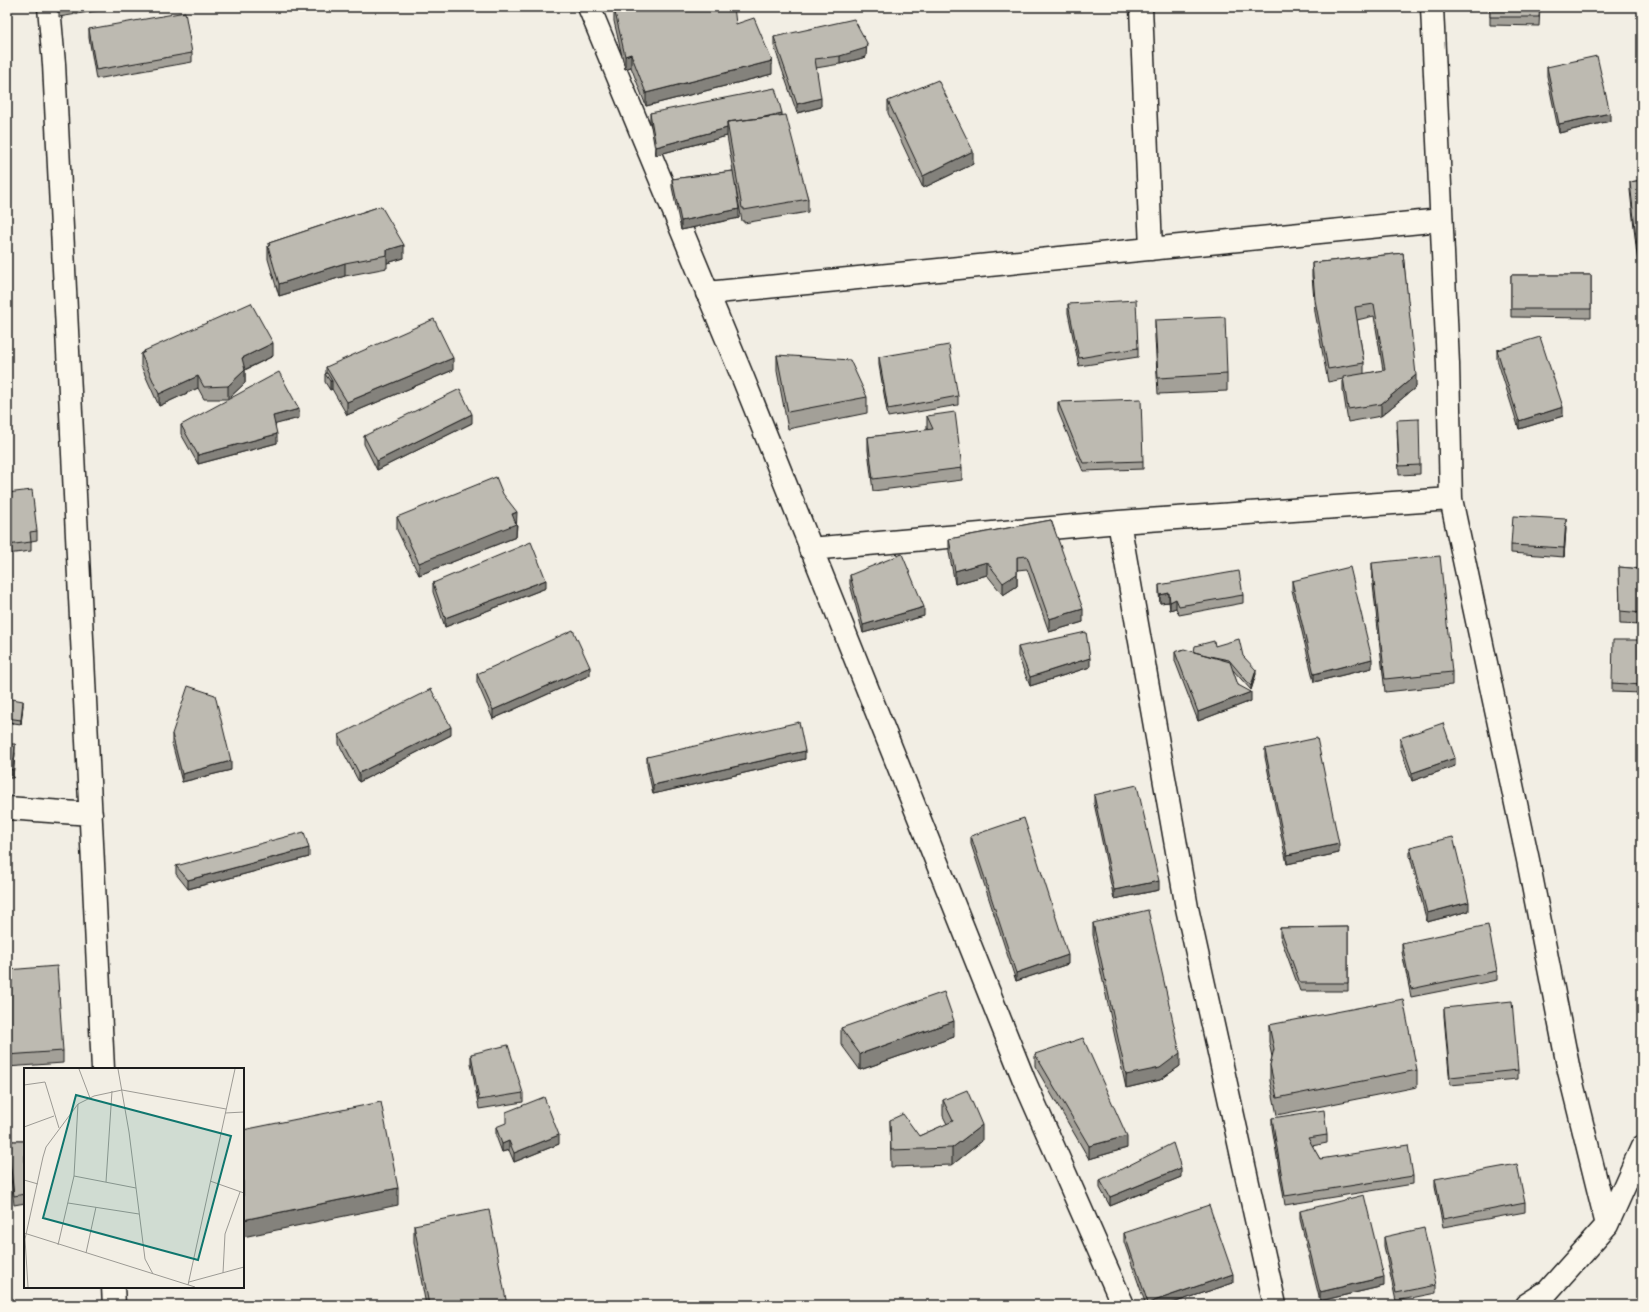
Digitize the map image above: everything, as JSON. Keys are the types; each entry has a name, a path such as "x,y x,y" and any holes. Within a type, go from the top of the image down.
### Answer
{"street":[{"path":"49,7 54,64 103,1068"},
{"path":"589,7 707,293 1024,1080 1123,1305"},
{"path":"1141,7 1151,249"},
{"path":"1432,7 1448,364 1451,499 1528,860 1569,1071 1607,1225"},
{"path":"707,293 1441,220"},
{"path":"810,549 1119,522 1451,499"},
{"path":"1119,522 1187,908 1275,1305"},
{"path":"7,808 91,814"},
{"path":"1526,1305 1548,1291 1607,1225 1642,1147"},
{"path":"113,1288 114,1305"}],"building":[{"path":"734,7 736,24 754,18 772,61 646,93 631,54 625,56 614,8"},
{"path":"1490,7 1540,7 1539,17 1490,17"},
{"path":"185,12 192,53 96,70 89,29"},
{"path":"854,19 867,43 866,48 840,56 815,59 821,98 797,104 774,37"},
{"path":"1597,56 1610,113 1559,124 1547,67"},
{"path":"938,80 973,151 923,176 888,101"},
{"path":"775,88 782,113 760,118 727,122 727,128 656,147 650,113"},
{"path":"786,115 808,199 744,210 744,208 742,208 727,122"},
{"path":"733,171 739,209 681,221 672,179"},
{"path":"1642,180 1642,256 1638,256 1630,182"},
{"path":"381,206 404,245 387,250 387,255 345,263 279,284 268,246 270,245 269,243"},
{"path":"1403,253 1416,375 1381,404 1348,409 1343,377 1385,370 1374,304 1355,307 1364,363 1328,369 1315,300 1312,263"},
{"path":"1511,275 1591,275 1591,309 1511,309"},
{"path":"1136,300 1138,348 1079,358 1068,304"},
{"path":"251,303 273,343 242,358 245,370 228,386 204,387 198,376 159,394 141,354 145,352 144,351"},
{"path":"1225,317 1227,374 1158,378 1155,320"},
{"path":"434,319 453,358 347,402 326,367"},
{"path":"1540,337 1563,407 1519,421 1497,350"},
{"path":"949,345 958,396 888,409 879,357"},
{"path":"777,355 850,360 867,397 788,412"},
{"path":"279,372 299,409 273,416 277,434 198,455 181,425"},
{"path":"327,373 332,381 330,381 325,374"},
{"path":"460,389 472,414 377,461 364,436"},
{"path":"1141,399 1143,461 1083,463 1058,402"},
{"path":"7,407 9,421 7,421"},
{"path":"955,412 962,468 873,479 868,437 933,429 927,416"},
{"path":"1419,419 1420,465 1399,466 1397,420"},
{"path":"496,477 503,494 517,512 512,514 516,524 419,563 397,517"},
{"path":"32,490 37,531 30,532 31,542 7,545 7,493"},
{"path":"1513,516 1566,519 1564,548 1511,545"},
{"path":"1051,520 1083,609 1049,619 1027,556 1017,557 1017,574 1003,583 987,562 955,571 949,539"},
{"path":"531,542 546,580 445,618 433,583"},
{"path":"902,554 924,607 863,625 850,575"},
{"path":"1440,556 1452,672 1385,679 1372,563"},
{"path":"1350,567 1372,659 1314,674 1292,581"},
{"path":"1619,567 1642,569 1642,613 1620,611"},
{"path":"1239,571 1243,595 1179,606 1176,599 1170,602 1169,593 1160,595 1159,585"},
{"path":"573,630 590,667 493,710 477,674"},
{"path":"1086,632 1090,658 1030,677 1018,647"},
{"path":"1239,639 1243,656 1256,670 1251,686 1229,660 1194,652 1195,646 1214,641 1215,646"},
{"path":"1613,640 1642,640 1642,685 1612,683"},
{"path":"1184,649 1230,662 1238,685 1251,692 1198,712 1175,652"},
{"path":"188,686 215,695 231,761 182,774 172,734"},
{"path":"431,689 451,727 359,773 339,735"},
{"path":"7,698 23,701 21,720 7,718"},
{"path":"799,722 805,751 653,785 647,757"},
{"path":"1443,723 1455,758 1412,773 1400,738"},
{"path":"1317,738 1339,844 1287,855 1265,749"},
{"path":"7,744 15,744 13,770 7,769"},
{"path":"1137,785 1159,881 1114,890 1094,795"},
{"path":"1024,818 1068,955 1016,973 971,836"},
{"path":"304,832 309,848 188,880 176,866"},
{"path":"1453,837 1469,902 1427,913 1410,847"},
{"path":"1148,910 1180,1053 1160,1068 1126,1075 1093,923"},
{"path":"1488,925 1497,971 1411,989 1402,943"},
{"path":"1348,927 1348,983 1300,983 1280,928"},
{"path":"57,966 63,1051 7,1055 7,970"},
{"path":"944,992 954,1021 860,1054 841,1028"},
{"path":"1403,999 1417,1070 1277,1098 1270,1065 1274,1049 1269,1025"},
{"path":"1512,1001 1518,1070 1450,1077 1444,1008"},
{"path":"1083,1038 1127,1136 1089,1146 1035,1054"},
{"path":"508,1045 523,1093 479,1100 471,1054"},
{"path":"967,1090 982,1125 952,1148 891,1150 890,1120 903,1114 919,1136 953,1121 943,1100"},
{"path":"544,1097 559,1135 514,1153 509,1141 502,1144 496,1127 506,1123 506,1112"},
{"path":"381,1102 398,1188 244,1220 244,1130"},
{"path":"1324,1110 1327,1135 1308,1138 1320,1159 1408,1145 1413,1176 1285,1196 1272,1118"},
{"path":"8,1141 24,1141 24,1194 14,1196"},
{"path":"1173,1143 1181,1168 1110,1197 1100,1180"},
{"path":"1517,1164 1525,1203 1443,1219 1435,1179"},
{"path":"1364,1195 1384,1277 1320,1292 1300,1211"},
{"path":"1209,1205 1233,1274 1148,1303 1124,1233"},
{"path":"489,1210 507,1305 429,1305 414,1225"},
{"path":"1424,1228 1436,1285 1396,1293 1384,1237"}]}
